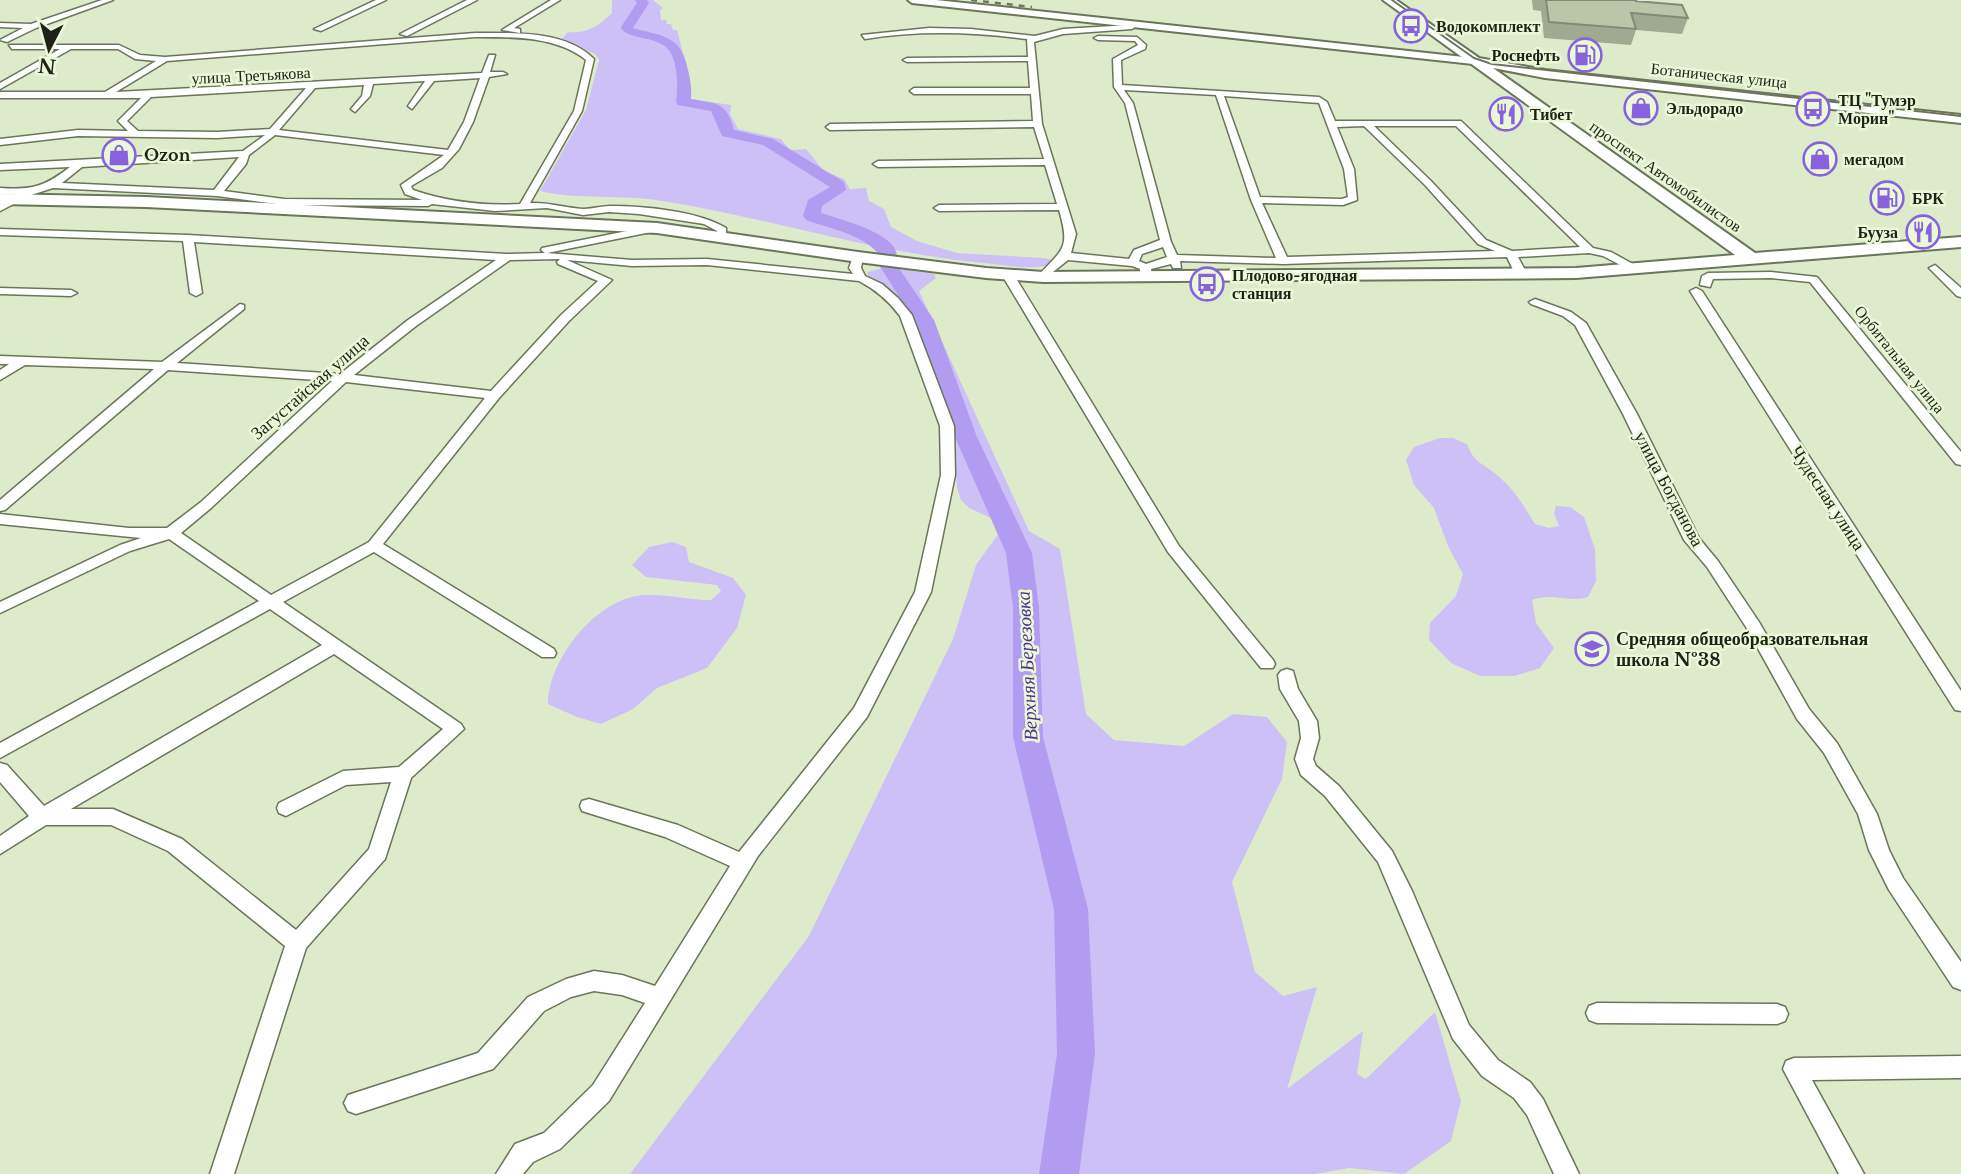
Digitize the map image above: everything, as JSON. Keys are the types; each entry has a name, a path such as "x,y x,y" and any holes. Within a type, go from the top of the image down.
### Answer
{"main road":[{"name":"проспект Автомобилистов","path":"1389,0 1759,258"},
{"name":"проспект Автомобилистов","path":"1402,0 1759,258"},
{"name":"Ботаническая улица","path":"1474,61 1495,66 1961,120"},
{"path":"14,197 657,228 858,257 1043,277 1146,271 1180,276 1521,274 1636,269 1961,242"}],"street":[{"path":"4,40 33,26 109,0"},
{"path":"318,29 382,0"},
{"path":"404,34 473,0"},
{"path":"552,41 559,34 506,30 556,0"},
{"path":"912,0 1474,61"},
{"path":"0,25 33,26"},
{"path":"865,37 902,29 972,31 1035,37 1133,25"},
{"path":"1133,25 1142,45 1141,50 1117,59 1118,87 1129,103 1166,242 1180,276"},
{"path":"1062,33 1076,37 1138,39"},
{"path":"12,47 119,47 138,57 165,59 475,35 552,41 590,59 578,111 524,205"},
{"path":"1035,37 1030,41 1038,124 1071,234 1065,256 1043,277"},
{"path":"0,86 71,47"},
{"path":"437,202 410,192 406,185 446,160 451,153 473,113 492,57"},
{"path":"107,94 165,59"},
{"path":"907,60 1031,59"},
{"name":"улица Третьякова","path":"0,95 149,95 503,75"},
{"path":"412,106 430,80"},
{"path":"355,109 366,96 369,83"},
{"path":"0,167 245,154 266,140 312,86"},
{"path":"1118,87 1312,98 1322,102 1349,169 1353,198 1343,202 1256,200"},
{"path":"914,91 1034,91"},
{"path":"1219,93 1256,200 1283,261"},
{"path":"135,133 122,121 149,95"},
{"path":"1332,124 1458,123 1589,250"},
{"path":"830,127 1038,124"},
{"path":"1367,125 1437,193 1476,239 1511,254 1521,274"},
{"path":"0,142 78,134 217,135 272,132 451,153"},
{"path":"217,193 243,162 245,154"},
{"path":"878,164 1049,162"},
{"path":"0,208 14,197 52,185 80,164"},
{"path":"52,185 217,193 284,202 437,202 495,208 557,206 583,212 639,211 707,221 722,230 722,236"},
{"path":"0,191 14,197"},
{"path":"939,208 1064,207"},
{"name":"Загустайская улица","path":"0,608 125,548 171,533 206,505 343,378 412,323 506,257 657,228"},
{"path":"0,232 188,238 506,257 559,256 632,262 707,262 861,278 878,286 906,315 947,426 948,475 923,592 861,712 743,863 601,1093 552,1141 524,1153 508,1174"},
{"path":"188,238 196,293"},
{"path":"1133,262 1139,253 1166,242"},
{"path":"559,256 573,244"},
{"path":"1065,256 1133,262 1146,271 1174,258 1283,261 1589,250 1607,254 1636,269"},
{"path":"0,751 374,545 494,395 565,317 606,280 562,262 559,256"},
{"path":"858,257 855,268 861,278"},
{"path":"1935,268 1961,294"},
{"path":"1008,275 1173,549 1277,670 1289,689 1308,721 1310,738 1304,759 1308,770 1332,791 1385,857 1461,1032 1490,1068 1522,1090 1535,1107 1567,1174"},
{"name":"Орбитальная улица","path":"1701,288 1708,276 1771,275 1813,279 1961,461"},
{"name":"Чудесная улица","path":"1701,288 1961,705"},
{"path":"0,291 71,293"},
{"name":"улица Богданова","path":"1535,302 1567,313 1580,323 1630,414 1692,540 1713,564 1753,626 1803,714 1831,748 1867,814 1879,850 1896,884 1961,980"},
{"path":"0,507 165,366 240,307"},
{"path":"0,360 165,366 343,378 494,395"},
{"path":"0,376 21,362"},
{"path":"0,519 129,533 171,533 455,729 402,774 378,853 297,943 222,1174"},
{"path":"374,545 548,653"},
{"path":"0,846 42,817 334,646"},
{"path":"0,771 42,817 113,817 175,845 297,943"},
{"path":"286,808 343,778 402,774"},
{"path":"589,806 671,831 743,863"},
{"path":"356,1103 485,1061 536,1004 566,989 594,981 622,985 660,998"},
{"path":"1597,1013 1776,1014"},
{"path":"1852,1174 1794,1069 1961,1067"}],"shaded area":[{"path":"612,0 653,0 663,8 660,10 661,20 666,20 673,30 677,30 688,73 689,99 731,105 730,114 738,129 781,139 790,150 806,149 824,171 844,179 850,189 866,188 869,201 884,209 891,227 917,241 957,253 1043,258 1053,260 1053,264 1019,267 943,258 662,201 540,191 586,110 599,60 595,54 562,39 568,32 586,30 602,22 612,13"},
{"path":"886,267 934,274 936,278 919,291 1029,531 1060,549 1086,714 1114,740 1184,746 1233,714 1267,717 1287,742 1282,779 1232,882 1255,972 1283,996 1317,987 1287,1089 1363,1031 1357,1074 1366,1079 1435,1012 1461,1101 1451,1141 1404,1174 1349,1168 1315,1174 630,1174 809,936 953,639 976,565 999,533 1000,522 969,508 961,500 957,488 953,427 917,319 885,285 867,277 868,272"},
{"path":"1440,438 1453,438 1467,444 1476,459 1514,492 1535,524 1549,528 1559,526 1554,513 1556,506 1570,507 1584,517 1595,549 1596,581 1588,597 1546,597 1532,600 1536,623 1554,648 1540,668 1515,676 1480,676 1451,663 1429,640 1430,623 1456,596 1463,574 1448,546 1434,508 1414,485 1406,460 1414,447"},
{"path":"672,542 686,547 689,562 733,578 746,595 737,628 707,668 657,688 633,709 601,724 548,704 550,686 566,650 594,618 610,606 628,598 646,595 711,600 721,591 717,585 646,577 632,565 649,547"}],"building":[{"path":"1546,0 1636,0 1682,5 1688,18 1631,13 1636,29 1549,22"}],"waterway":[{"path":"641,0 643,3 627,27 628,30 668,42 677,51 685,86 683,102 716,108 722,114 727,133 768,142 838,185 838,190 814,204 812,216 864,234 887,248 888,255"},
{"name":"Верхняя Березовка","path":"888,265 924,320 966,437 1019,553 1026,608 1028,737 1071,909 1076,1054 1059,1174"}],"tram line":[{"path":"1392,0 1474,58 1492,64 1961,116"}],"railway":[{"path":"971,0 1032,7"}],"place":[{"name":"Водокомплект","path":"1411,26"},
{"name":"Роснефть","path":"1585,55"},
{"name":"Эльдорадо","path":"1641,108"},
{"name":"ТЦ \"Тумэр Морин\"","path":"1813,109"},
{"name":"Тибет","path":"1506,114"},
{"name":"Ozon","path":"119,155"},
{"name":"мегадом","path":"1820,159"},
{"name":"БРК","path":"1887,198"},
{"name":"Бууза","path":"1923,232"},
{"name":"Плодово-ягодная станция","path":"1207,284"},
{"name":"Средняя общеобразовательная школа №38","path":"1592,649"}]}
